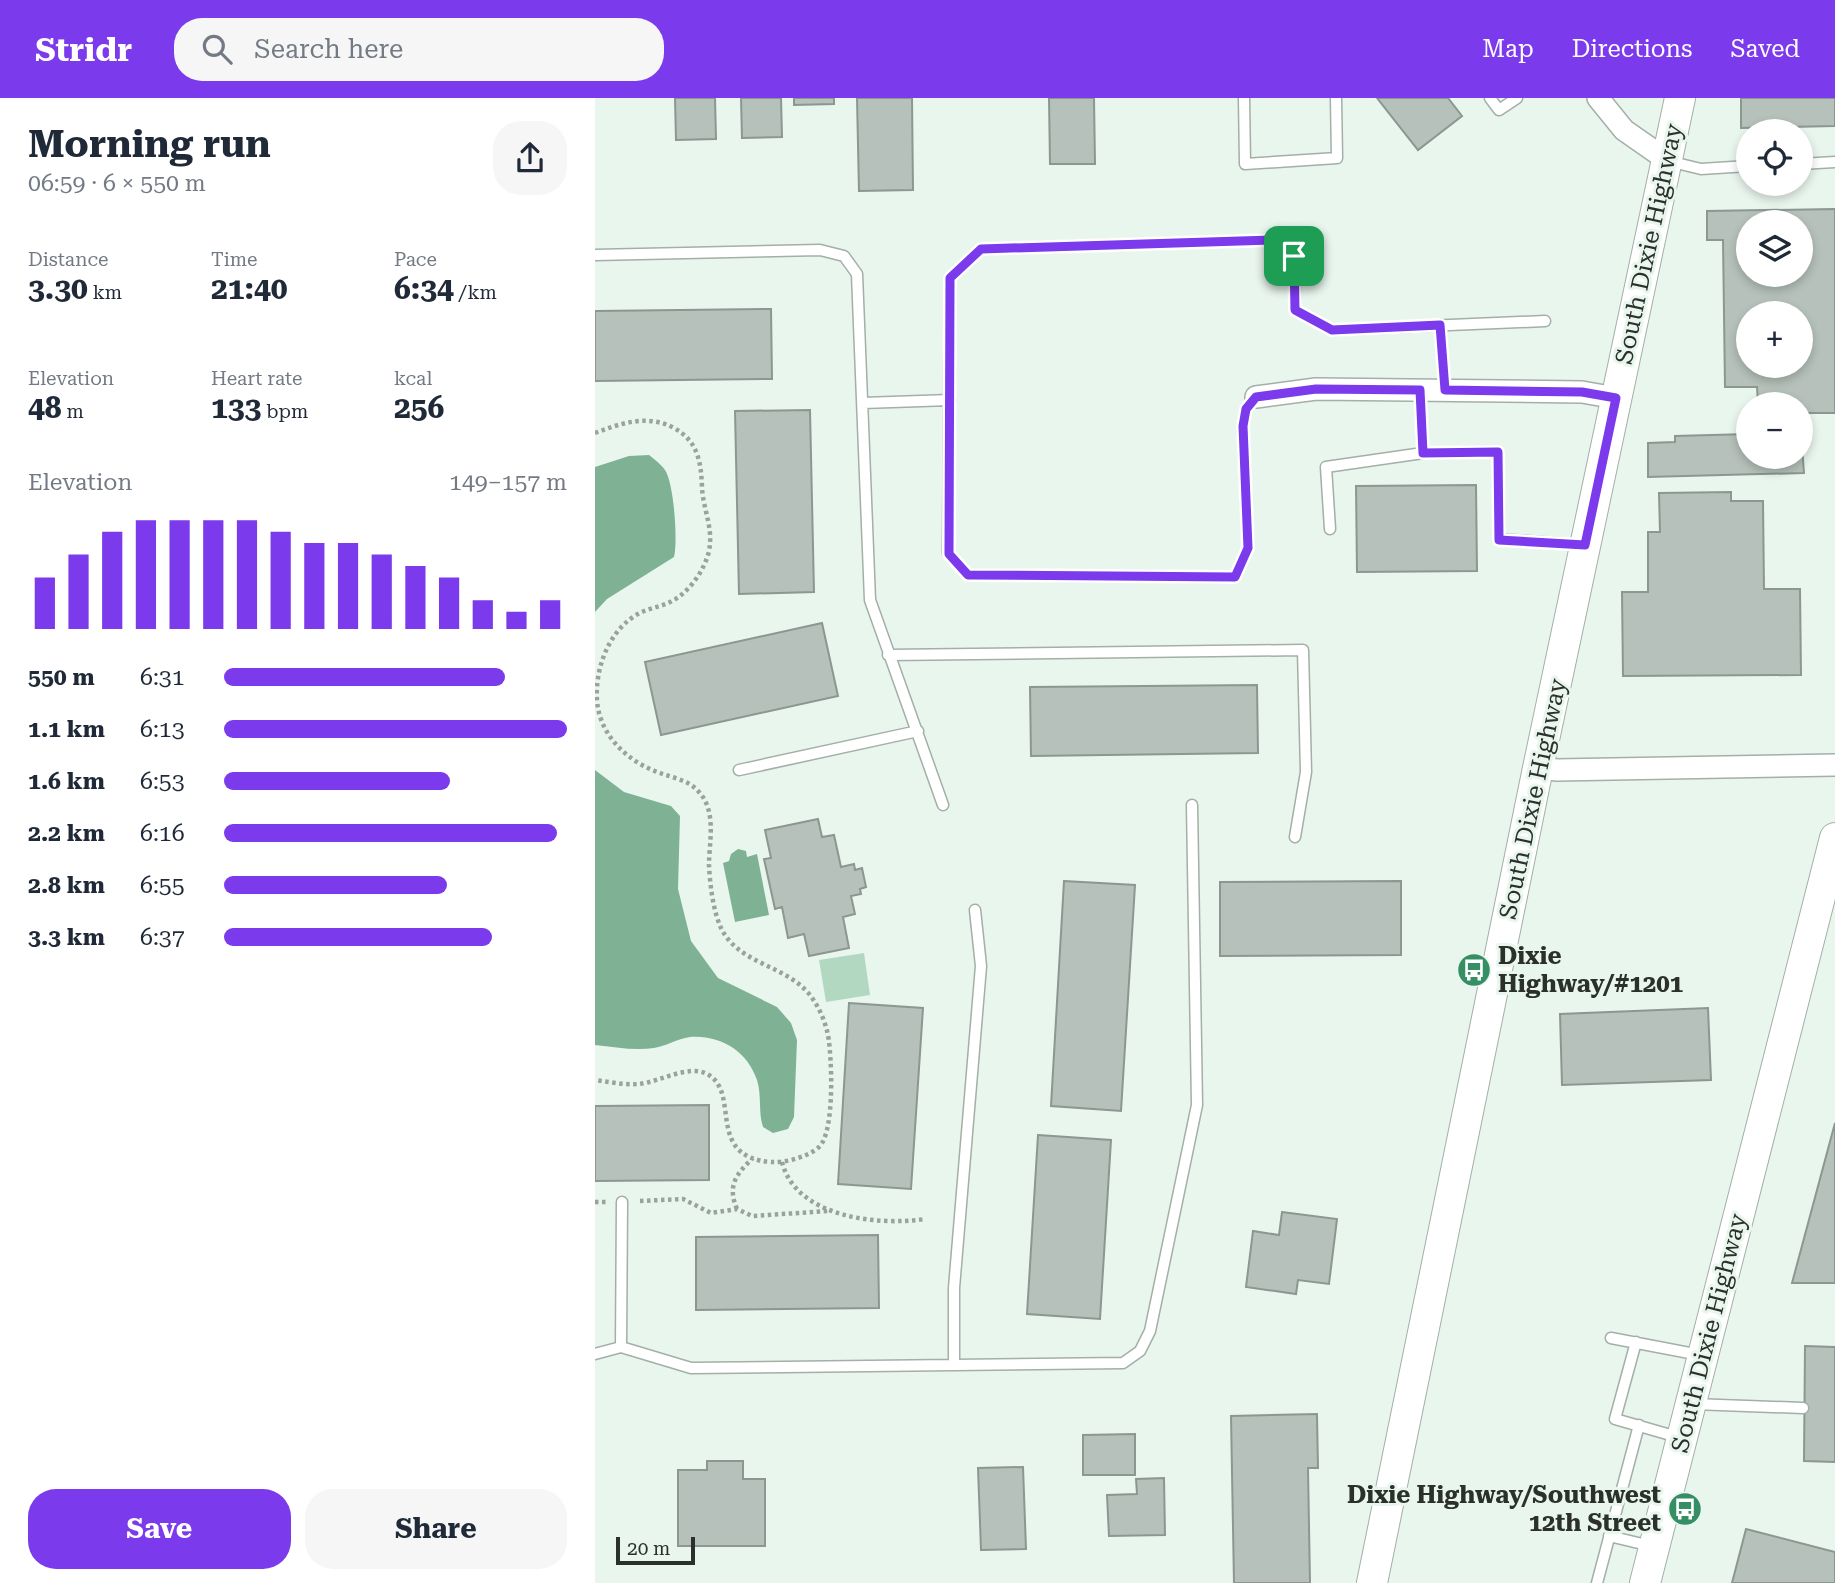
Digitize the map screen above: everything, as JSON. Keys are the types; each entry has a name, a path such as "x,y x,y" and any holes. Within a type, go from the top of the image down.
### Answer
{"main road":[{"name":"South Dixie Highway","path":"1372,1583 1538,768 1680,98"},
{"name":"South Dixie Highway","path":"1645,1583 1835,838"}],"street":[{"path":"1598,98 1624,130 1667,160"},
{"path":"1256,397 1316,389 1582,392 1616,398"},
{"path":"1538,768 1557,771 1835,765"}],"lane":[{"path":"1244,98 1245,164 1337,158 1336,98"},
{"path":"1490,98 1499,110 1517,98"},
{"path":"1667,160 1700,169 1736,167"},
{"path":"1813,163 1835,162"},
{"path":"1256,397 1246,409 1243,426 1248,548 1235,577 968,575 949,554 950,278 981,249 1276,240 1294,256 1295,310 1332,330 1545,321"},
{"path":"595,255 820,250 844,257 857,274 870,600 943,805"},
{"path":"1440,325 1445,390"},
{"path":"1420,390 1423,453"},
{"path":"863,402 950,400"},
{"path":"1330,529 1326,467 1423,453 1498,452 1499,540 1585,545"},
{"path":"888,654 1303,650 1306,772 1295,837"},
{"path":"739,771 918,731"},
{"path":"595,1354 621,1347 691,1368 1123,1363 1140,1351 1150,1331 1197,1105 1192,805"},
{"path":"954,1364 954,1288 981,966 975,910"},
{"path":"621,1347 622,1202"},
{"path":"1611,1338 1703,1356"},
{"path":"1636,1342 1615,1419 1682,1438"},
{"path":"1690,1404 1803,1408"},
{"path":"1597,1583 1639,1425"},
{"path":"1609,1536 1654,1547"}],"path":[{"path":"595,433 647,419 668,425 687,436 701,459 703,495 712,536 707,558 686,590 669,603 632,617 603,653 597,699 601,722 610,737 639,765 683,780 699,792 708,809 712,841 711,885 720,926 731,944 743,956 792,979 807,992 820,1010 828,1035 831,1074 828,1133 818,1147 782,1162 753,1158 733,1142 724,1117 725,1103 721,1091 708,1074 698,1070 640,1084 595,1080"},
{"path":"737,1209 731,1195 733,1182 753,1158"},
{"path":"782,1162 785,1173 795,1185 829,1210"},
{"path":"622,1202 683,1199 711,1213 737,1209 752,1216 829,1210 895,1223 925,1219"}],"shaded area":[{"path":"649,455 665,470 671,487 675,526 674,557 607,599 595,612 595,467 629,456"},
{"path":"595,770 624,792 671,806 680,816 678,889 691,941 718,978 777,1007 791,1023 797,1040 794,1117 788,1129 773,1133 763,1127 757,1080 753,1070 740,1053 722,1042 690,1037 647,1049 595,1045"},
{"path":"738,849 746,851 747,857 757,854 769,915 735,922 723,863 729,861 731,854"},
{"path":"864,953 870,995 826,1002 819,960"}],"building":[{"path":"675,98 715,98 716,139 676,140"},
{"path":"741,98 781,98 782,137 742,138"},
{"path":"794,98 834,98 834,104 794,105"},
{"path":"857,98 912,98 913,190 859,191"},
{"path":"1049,98 1094,98 1095,164 1050,164"},
{"path":"1377,98 1448,98 1462,116 1418,150"},
{"path":"1741,98 1835,98 1835,126 1813,126 1813,119 1741,119"},
{"path":"1835,209 1835,413 1813,413 1813,392 1757,392 1757,387 1725,387 1723,240 1707,240 1707,211 1736,211 1736,287 1813,287 1813,210 1771,210"},
{"path":"771,309 772,379 595,381 595,311"},
{"path":"810,410 814,592 739,594 735,411"},
{"path":"1736,434 1736,469 1804,469 1804,473 1648,477 1648,443 1675,442 1675,436"},
{"path":"1476,485 1477,571 1357,572 1356,486"},
{"path":"1731,492 1731,501 1763,501 1764,589 1800,589 1801,675 1623,676 1622,592 1648,592 1648,532 1660,532 1659,493"},
{"path":"822,623 838,696 661,735 645,662"},
{"path":"1257,685 1258,753 1031,756 1030,687"},
{"path":"818,819 822,837 834,835 841,867 854,864 855,870 862,868 866,887 860,889 861,894 851,896 855,914 843,917 849,948 809,956 804,934 788,938 782,907 775,909 764,859 771,858 765,830"},
{"path":"1064,881 1135,885 1121,1111 1051,1106"},
{"path":"1401,881 1401,955 1220,956 1220,882"},
{"path":"849,1003 923,1008 911,1189 838,1184"},
{"path":"1708,1008 1711,1080 1562,1085 1560,1014"},
{"path":"709,1105 709,1180 595,1181 595,1106"},
{"path":"1835,1123 1835,1283 1792,1283"},
{"path":"1038,1135 1111,1140 1100,1319 1027,1314"},
{"path":"1282,1212 1337,1219 1329,1284 1298,1280 1296,1294 1246,1287 1253,1231 1279,1235"},
{"path":"878,1235 879,1308 696,1310 696,1237"},
{"path":"1805,1346 1835,1347 1835,1462 1804,1461"},
{"path":"1317,1414 1318,1468 1308,1468 1310,1583 1234,1583 1231,1416"},
{"path":"1135,1434 1135,1475 1083,1475 1083,1435"},
{"path":"707,1461 743,1461 743,1479 765,1479 765,1546 678,1546 678,1470 707,1470"},
{"path":"1023,1467 1026,1549 981,1550 978,1468"},
{"path":"1164,1478 1165,1535 1109,1536 1107,1495 1137,1494 1136,1479"},
{"path":"1746,1529 1835,1552 1835,1583 1732,1583"}],"place":[{"name":"Dixie Highway/#1201","path":"1474,970"},
{"name":"Dixie Highway/Southwest 12th Street","path":"1685,1509"}],"route":[{"path":"1276,240 1294,256 1295,310 1332,330 1440,325 1445,390 1582,392 1616,398 1585,545 1553,541 1499,540 1498,452 1423,453 1420,390 1316,389 1256,397 1246,409 1243,426 1248,548 1235,577 968,575 949,554 950,278 981,249 1276,240"}]}
